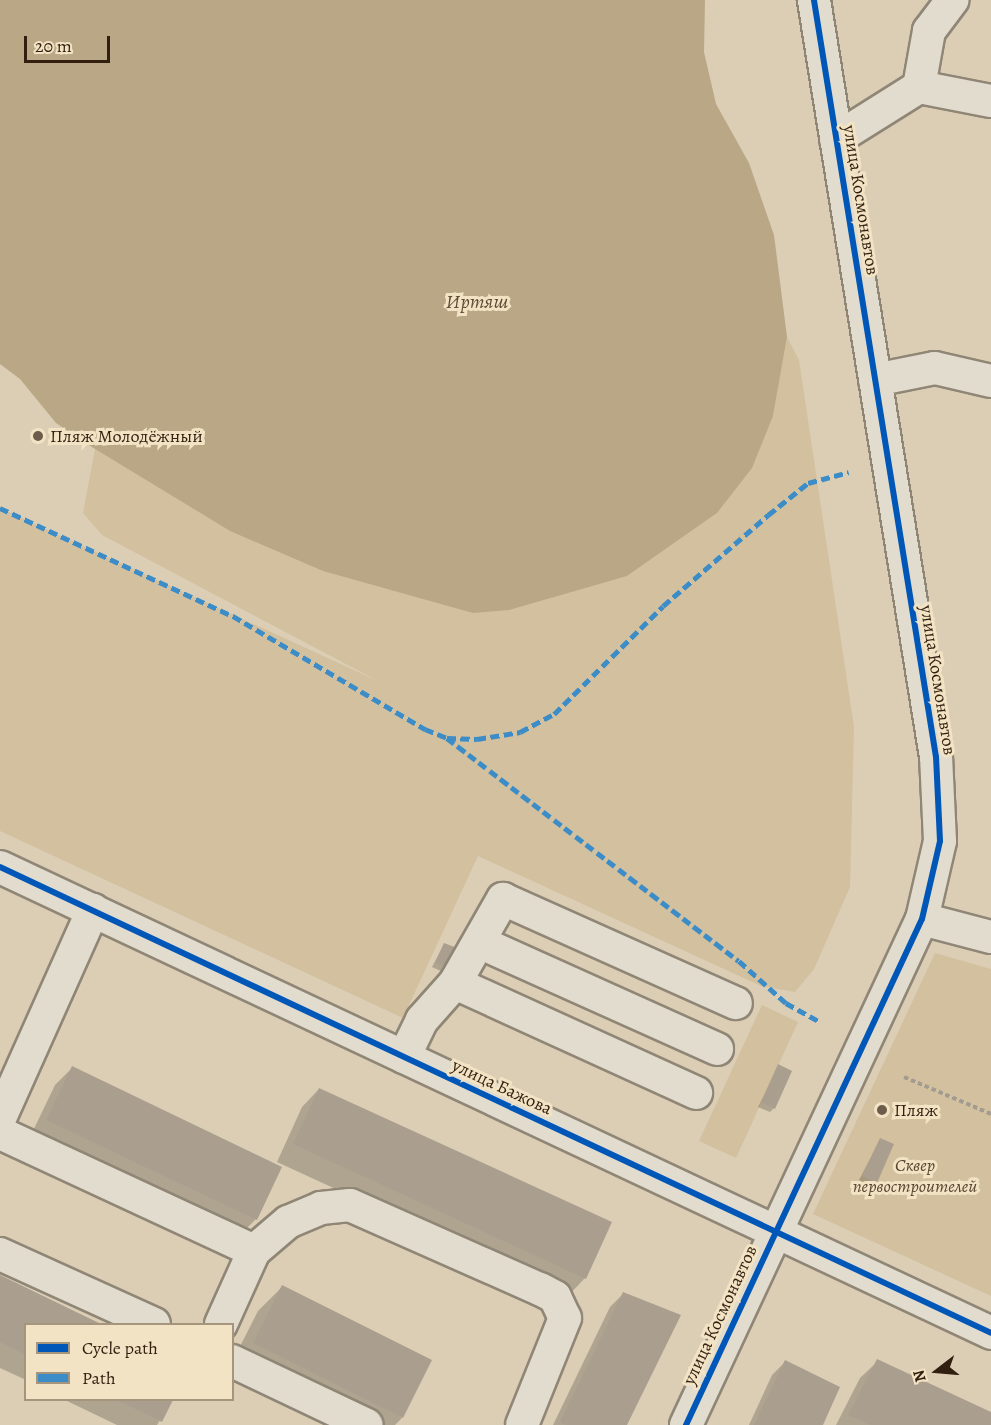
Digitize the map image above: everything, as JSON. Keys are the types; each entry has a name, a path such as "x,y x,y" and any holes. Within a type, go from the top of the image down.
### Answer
{"street":[{"name":"улица Космонавтов","path":"686,1425 922,919 940,841 936,757 814,0"},
{"path":"919,87 929,31 952,0"},
{"path":"836,139 919,87 991,101"},
{"path":"874,380 935,368 991,381"},
{"name":"улица Бажова","path":"0,867 991,1333"},
{"path":"404,1057 422,1020 455,983 479,942 495,905 509,899 736,1003"},
{"path":"0,1118 93,910"},
{"path":"922,919 991,937"},
{"path":"479,942 717,1048"},
{"path":"455,983 696,1093"},
{"path":"0,1133 254,1251"},
{"path":"221,1323 254,1251 288,1222 321,1208 350,1205 555,1297 563,1306 563,1331 522,1425"},
{"path":"0,1254 152,1323"},
{"path":"234,1362 367,1425"}],"path":[{"path":"904,1077 991,1113"}],"green space":[{"path":"787,337 799,360 854,727 850,887 814,969 795,992 761,986 478,856 403,1018 0,831 0,508 378,681 102,535 83,513 95,449 230,531 473,613 627,576 717,513 773,416"},
{"name":"Сквер первостроителей","path":"935,953 991,969 991,1296 813,1214"},
{"path":"762,1005 798,1022 736,1158 699,1141"}],"water":[{"name":"Иртяш","path":"0,0 705,0 704,52 716,104 749,163 774,235 787,337 773,416 752,468 717,513 627,576 509,610 473,613 323,571 230,531 95,449 56,423 20,379 0,364"}],"building":[{"path":"444,943 457,948 448,969 435,963"},
{"path":"778,1064 792,1071 775,1109 761,1102"},
{"path":"72,1066 282,1167 257,1220 46,1120"},
{"path":"319,1088 612,1222 586,1279 293,1144"},
{"path":"880,1138 894,1144 877,1183 862,1176"},
{"path":"0,1275 99,1323 24,1323 24,1354 0,1342"},
{"path":"282,1285 432,1360 403,1418 253,1343"},
{"path":"623,1292 681,1315 627,1425 566,1425 560,1422"},
{"path":"877,1359 991,1412 991,1425 870,1425 848,1415"},
{"path":"785,1360 840,1387 823,1425 754,1425"},
{"path":"119,1401 172,1401 162,1422"}],"marked path":[{"path":"0,508 233,616 425,729 447,738 477,739 520,732 554,714 663,606 768,515 808,483 849,472"},
{"path":"447,738 739,961 786,1003 819,1021"}],"cycle path":[{"path":"686,1425 922,919 940,841 936,757 814,0"},
{"path":"0,867 991,1333"}],"place":[{"name":"Пляж Молодёжный","path":"38,436"},
{"name":"Пляж","path":"882,1110"}]}
